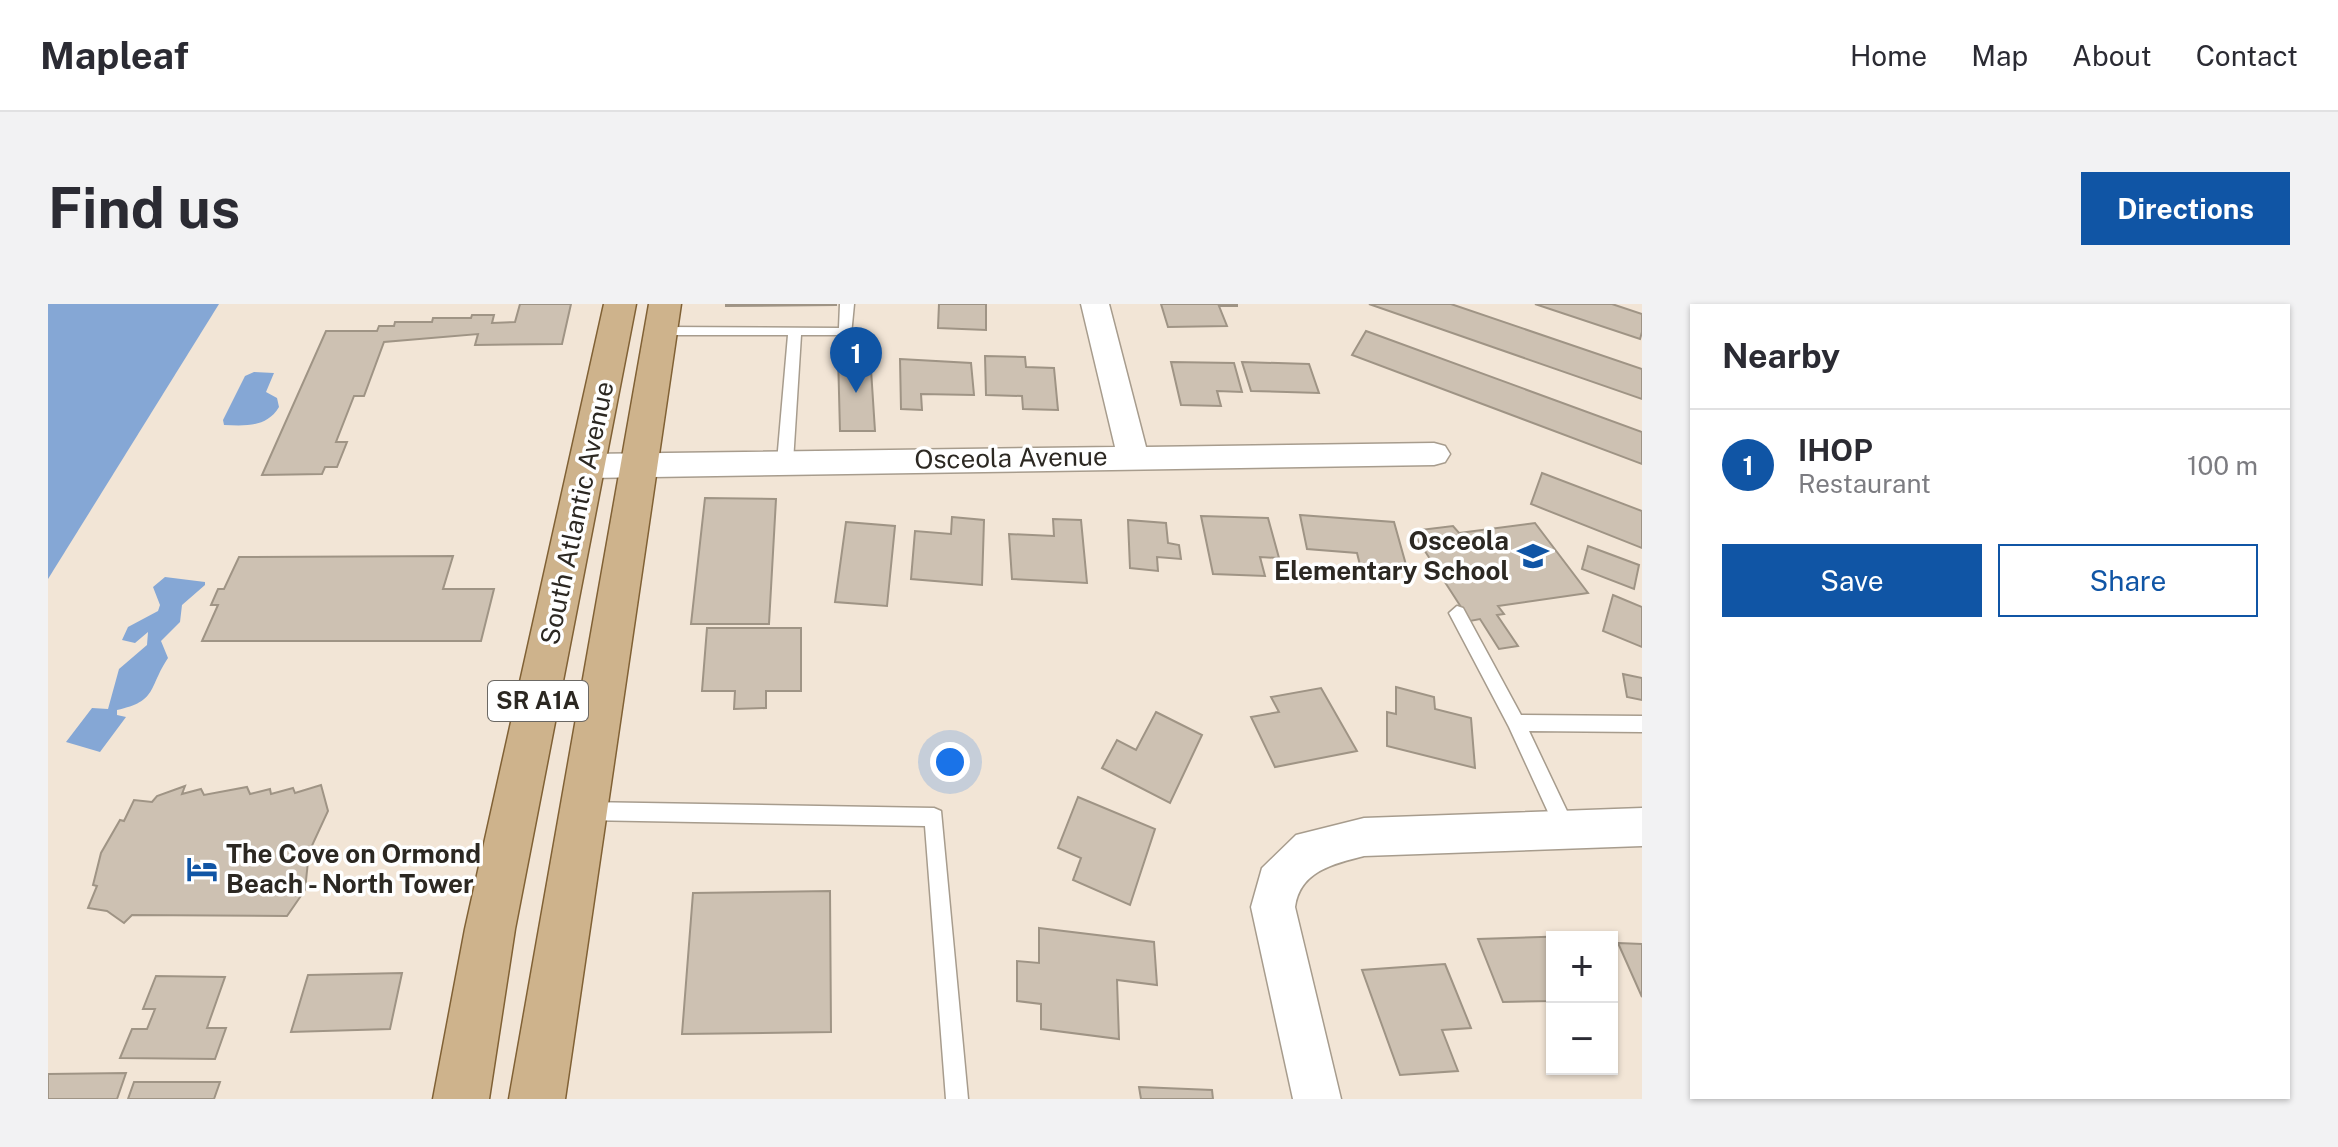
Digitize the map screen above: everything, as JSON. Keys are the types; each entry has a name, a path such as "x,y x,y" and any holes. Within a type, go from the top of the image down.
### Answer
{"main road":[{"name":"South Atlantic Avenue","path":"461,1099 490,929 620,304"},
{"name":"South Atlantic Avenue","path":"537,1099 663,317"}],"street":[{"path":"1095,304 1133,456"},
{"name":"Osceola Avenue","path":"588,466 1434,454"},
{"path":"1317,1099 1273,907 1277,883 1311,849 1364,837 1642,827"}],"lane":[{"path":"663,317 795,331 846,332 847,304"},
{"path":"785,462 795,331"},
{"path":"1457,613 1516,723 1566,830"},
{"path":"1516,723 1642,724"},
{"path":"584,811 934,817 957,1099"}],"water":[{"path":"48,304 219,304 48,579"},
{"path":"254,372 274,373 266,392 277,398 279,407 262,422 224,425 223,420 245,376"},
{"path":"165,577 205,582 205,585 182,605 180,622 161,641 168,658 150,692 139,702 117,710 117,715 126,717 100,752 66,742 92,708 108,709 119,669 147,645 148,632 135,643 122,640 128,627 158,611 160,605 153,587"}],"building":[{"path":"520,304 571,304 562,344 475,345 478,334 384,342 364,396 354,396 336,442 347,442 337,467 325,467 322,474 262,475 326,331 377,331 379,326 394,326 395,322 432,322 433,318 471,318 472,315 494,315 492,323 515,322"},
{"path":"836,304 836,305 726,306"},
{"path":"939,304 986,304 986,330 938,328"},
{"path":"1161,304 1237,306 1219,306 1227,326 1168,327"},
{"path":"1369,304 1451,304 1642,369 1642,399"},
{"path":"1535,304 1612,304 1642,314 1640,339"},
{"path":"1366,331 1642,432 1642,464 1352,355"},
{"path":"870,354 875,431 840,431 838,355"},
{"path":"985,356 1025,357 1026,367 1054,368 1058,410 1023,409 1022,396 986,395"},
{"path":"900,359 971,363 974,395 921,394 922,410 901,409"},
{"path":"1171,362 1234,363 1242,392 1217,391 1221,406 1181,405"},
{"path":"1242,362 1309,364 1319,393 1251,391"},
{"path":"1542,473 1642,511 1642,548 1531,504"},
{"path":"705,498 776,499 769,624 691,624"},
{"path":"1300,515 1394,522 1408,572 1361,569 1357,553 1307,549"},
{"path":"1201,516 1268,518 1279,558 1260,557 1265,576 1213,574"},
{"path":"952,517 984,520 982,585 911,579 915,531 951,534"},
{"path":"1053,519 1081,520 1087,583 1012,579 1009,534 1054,536"},
{"path":"1128,520 1166,523 1168,543 1179,545 1181,559 1157,557 1158,571 1130,568"},
{"path":"846,522 895,526 887,606 835,602"},
{"path":"1535,523 1588,593 1498,606 1504,614 1497,615 1518,646 1499,649 1480,619 1470,621 1412,531 1453,526 1459,533"},
{"path":"1588,546 1639,565 1634,589 1582,569"},
{"path":"453,556 443,589 494,589 481,641 202,641 218,605 211,605 218,589 224,589 239,557"},
{"path":"1613,595 1642,607 1642,647 1603,631"},
{"path":"707,628 801,628 801,691 766,691 766,708 734,709 735,691 702,691"},
{"path":"1623,674 1642,678 1642,700 1627,697"},
{"path":"1396,687 1434,697 1435,709 1471,718 1475,768 1387,746 1387,712 1396,714"},
{"path":"1321,688 1357,751 1275,767 1251,717 1279,712 1271,697"},
{"path":"1156,712 1202,735 1170,803 1102,768 1117,740 1136,750"},
{"name":"The Cove on Ormond Beach - North Tower","path":"321,785 328,811 309,852 305,890 287,916 132,915 124,923 107,911 88,908 97,886 93,885 101,853 120,820 124,821 134,800 152,802 157,796 185,786 182,794 201,789 204,795 247,787 250,794 270,789 271,794 293,788 295,793"},
{"path":"1078,797 1155,829 1130,905 1073,880 1081,858 1058,848"},
{"path":"830,891 831,1032 682,1034 693,893"},
{"path":"1039,928 1154,942 1157,985 1117,980 1119,1039 1041,1029 1041,1004 1017,1001 1017,961 1039,963"},
{"path":"1546,937 1546,1001 1503,1002 1478,939"},
{"path":"1618,943 1642,944 1642,997"},
{"path":"1445,964 1471,1028 1442,1030 1458,1071 1400,1075 1362,970"},
{"path":"402,973 390,1029 291,1032 308,975"},
{"path":"156,976 225,977 207,1028 226,1028 215,1059 120,1058 132,1029 147,1029 155,1009 143,1009"},
{"path":"126,1073 117,1099 48,1099 48,1074"},
{"path":"134,1082 220,1082 214,1099 128,1099"},
{"path":"1139,1087 1212,1090 1213,1099 1141,1099"}],"place":[{"name":"IHOP","path":"856,393"},
{"name":"Osceola Elementary School","path":"1533,556"},
{"name":"The Cove on Ormond Beach - North Tower","path":"202,869"}]}
